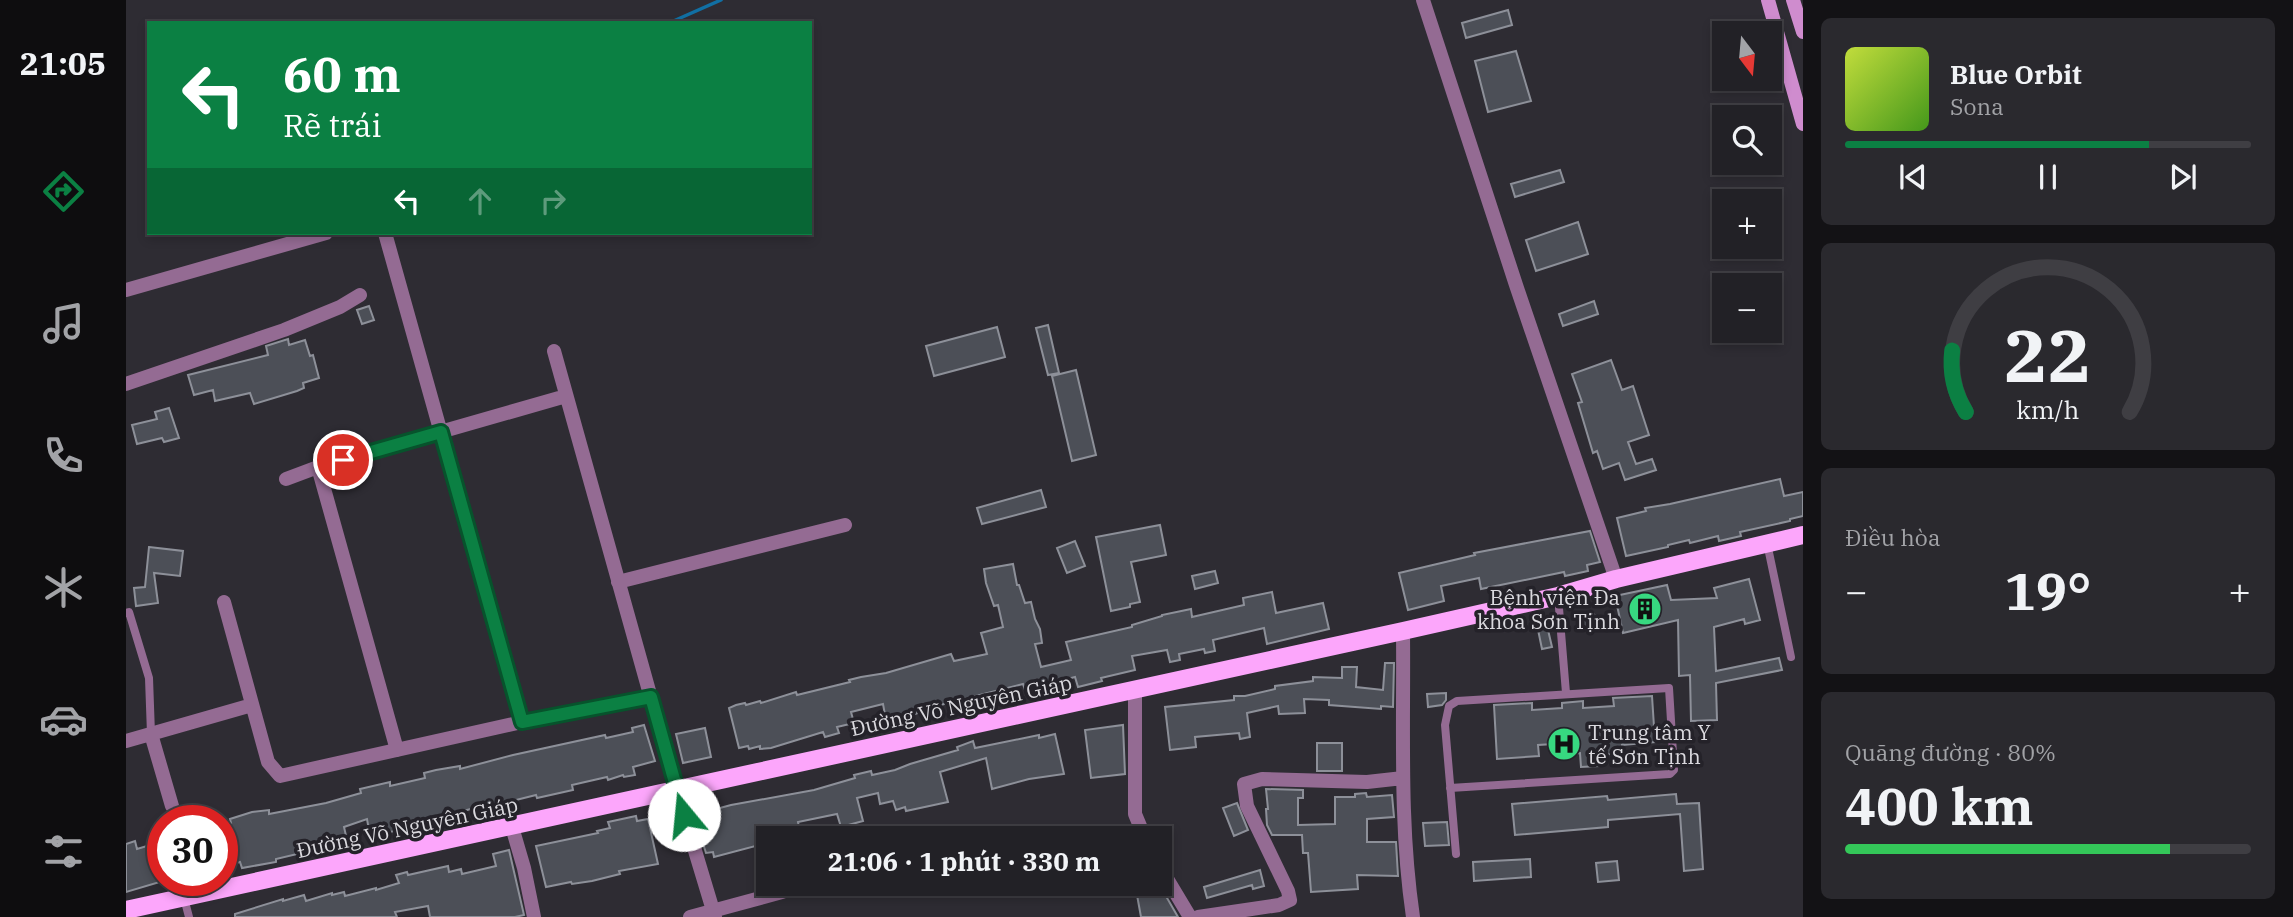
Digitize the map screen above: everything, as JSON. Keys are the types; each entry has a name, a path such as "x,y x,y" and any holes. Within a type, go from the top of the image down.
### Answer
{"main road":[{"path":"1793,0 1803,32"},
{"path":"1771,1 1803,124"},
{"name":"Đường Võ Nguyên Giáp","path":"126,910 1136,691 1558,596 1616,579 1803,535"}],"street":[{"path":"1423,0 1616,579"},
{"path":"126,290 319,235"},
{"path":"386,235 522,722"},
{"path":"126,384 284,330 340,307 360,295"},
{"path":"554,351 714,914"},
{"path":"286,479 318,467 566,396"},
{"path":"318,467 397,750"},
{"path":"618,582 845,524"},
{"path":"224,602 268,762 280,776 522,722 651,697"},
{"path":"1403,631 1406,867 1413,917"},
{"path":"1136,691 1135,814 1140,826"},
{"path":"126,741 252,705"},
{"path":"151,734 172,805"},
{"path":"1198,917 1279,905 1290,900 1247,806 1244,783 1262,779 1367,782 1403,778"},
{"path":"512,827 534,917"},
{"path":"1172,887 1190,917"},
{"path":"690,917 714,914 767,896"}],"lane":[{"path":"1766,543 1791,657"},
{"path":"1558,596 1566,693"},
{"path":"126,613 129,612 149,678 151,734"},
{"path":"1450,788 1670,774 1674,770 1669,688 1457,701 1449,706 1445,725 1450,788 1456,854"},
{"path":"184,898 189,917"}],"building":[{"path":"1508,10 1512,25 1466,38 1462,23"},
{"path":"1516,51 1531,101 1488,112 1475,61"},
{"path":"1560,170 1564,182 1515,197 1511,184"},
{"path":"1578,222 1588,254 1536,271 1526,240"},
{"path":"1594,301 1598,314 1563,326 1559,314"},
{"path":"369,306 374,320 362,324 357,310"},
{"path":"1048,325 1059,373 1048,375 1036,328"},
{"path":"997,327 1005,357 934,376 926,346"},
{"path":"288,339 289,345 305,340 310,356 313,355 319,378 303,383 304,388 254,404 250,393 215,401 213,390 194,395 188,375 268,355 266,346"},
{"path":"1611,360 1622,390 1633,386 1649,435 1628,442 1636,464 1652,459 1656,470 1625,480 1619,463 1603,469 1597,451 1593,453 1578,403 1582,402 1572,374"},
{"path":"1076,370 1096,455 1072,461 1052,376"},
{"path":"169,408 179,438 164,442 162,438 137,444 132,425 157,419 155,412"},
{"path":"1780,479 1784,496 1803,492 1803,516 1740,532 1741,536 1719,541 1718,536 1690,543 1689,540 1626,556 1617,518 1646,511 1645,508"},
{"path":"1041,490 1046,507 982,524 977,508"},
{"path":"1160,525 1166,555 1131,562 1140,602 1111,611 1096,537"},
{"path":"1590,531 1600,562 1587,565 1588,571 1565,576 1564,572 1481,589 1479,578 1441,586 1444,601 1408,610 1399,573 1475,555 1474,553"},
{"path":"1075,541 1085,566 1067,573 1057,548"},
{"path":"149,547 183,551 180,576 154,573 158,603 136,606 134,588 145,587"},
{"path":"1013,564 1017,585 1025,603 1031,602 1040,629 1042,643 1035,644 1041,667 1071,660 1066,642 1132,627 1162,615 1191,609 1192,617 1244,605 1243,598 1272,592 1276,613 1323,603 1329,629 1267,644 1264,628 1213,640 1215,651 1205,653 1204,649 1179,654 1180,660 1170,662 1167,650 1132,656 1135,670 1078,687 1075,677 1025,690 1023,684 917,711 918,713 907,717 886,720 883,704 851,712 854,723 837,727 839,733 825,737 823,732 771,748 739,748 729,708 736,705 761,703 796,692 797,695 951,654 954,661 987,654 981,633 1003,627 998,605 994,606 986,583 984,569"},
{"path":"1215,571 1218,583 1195,589 1192,576"},
{"path":"1749,579 1760,620 1745,624 1744,619 1714,627 1716,671 1779,658 1782,670 1716,683 1717,720 1691,721 1690,675 1679,676 1678,620 1623,633 1615,596 1667,585 1671,600 1717,598 1714,588"},
{"path":"1594,614 1597,623 1583,627 1581,618"},
{"path":"1545,617 1552,647 1542,649 1536,620"},
{"path":"1385,663 1394,663 1393,707 1381,706 1381,709 1329,705 1329,700 1304,699 1305,713 1279,714 1278,706 1247,713 1250,737 1240,739 1239,733 1195,737 1196,747 1170,750 1165,707 1234,700 1234,696 1275,689 1275,686 1313,681 1313,677 1342,678 1342,667 1357,667 1356,687 1383,690"},
{"path":"1446,693 1446,700 1442,705 1428,707 1427,694"},
{"path":"1652,696 1655,742 1622,745 1623,753 1598,755 1599,766 1581,767 1580,753 1571,754 1570,743 1538,745 1539,756 1497,759 1494,705 1532,703 1532,710 1562,708 1562,703 1583,701 1583,708 1614,706 1613,698"},
{"path":"644,725 655,761 633,767 635,775 623,775 608,780 607,777 572,785 573,790 537,798 536,795 476,810 475,808 447,815 447,818 409,830 370,836 367,819 344,827 347,840 335,845 276,859 276,862 242,868 238,862 238,816 252,812 269,810 269,814 326,803 361,793 360,789 425,778 424,773 436,770 460,766 460,769 605,735 606,738 633,732 632,728"},
{"path":"1123,725 1125,774 1091,778 1085,730"},
{"path":"705,728 711,757 683,763 676,734"},
{"path":"1055,734 1064,774 1029,779 992,789 986,758 940,772 948,802 906,811 905,807 896,810 893,801 880,804 878,793 857,798 863,821 841,826 837,814 798,822 799,826 756,826 756,846 714,857 713,852 706,853 694,815 731,805 814,790 871,771 872,775 895,770 958,750 957,747 973,741 975,748 1039,735 1039,738"},
{"path":"1317,743 1342,743 1342,771 1317,771"},
{"path":"1266,789 1303,790 1303,798 1298,798 1298,825 1335,824 1335,797 1355,797 1355,794 1366,793 1367,797 1392,795 1394,817 1367,819 1367,842 1396,842 1398,876 1357,875 1358,889 1311,892 1308,853 1303,853 1302,835 1272,835 1267,825"},
{"path":"1676,794 1677,804 1699,803 1703,869 1684,871 1680,814 1608,820 1608,827 1515,835 1512,804 1607,796 1608,800"},
{"path":"1237,803 1248,830 1234,836 1223,808"},
{"path":"636,816 637,821 648,819 658,864 619,871 620,874 592,881 546,887 536,846 598,833 597,831 610,828 608,822"},
{"path":"1447,822 1449,845 1425,846 1423,823"},
{"path":"135,841 137,849 147,846 147,886 126,892 126,844"},
{"path":"509,850 524,915 430,917 428,906 395,912 397,917 235,917 235,914 283,899 304,895 306,901 332,893 344,892 345,896 376,890 399,883 396,875 407,872 408,875 448,866 449,872 461,869 462,874 496,866 493,854"},
{"path":"1530,859 1531,877 1474,881 1473,862"},
{"path":"1617,861 1619,880 1598,882 1596,863"},
{"path":"1260,870 1264,886 1253,889 1252,885 1207,898 1204,887"},
{"path":"1137,896 1166,896 1178,917 1141,917"}],"waterway":[{"path":"674,21 721,0"}],"place":[{"name":"Bệnh viện Đa khoa Sơn Tịnh","path":"1645,609"},
{"name":"Trung tâm Y tế Sơn Tịnh","path":"1564,744"}],"route":[{"path":"343,460 441,432 522,722 651,697 684,815"}]}
